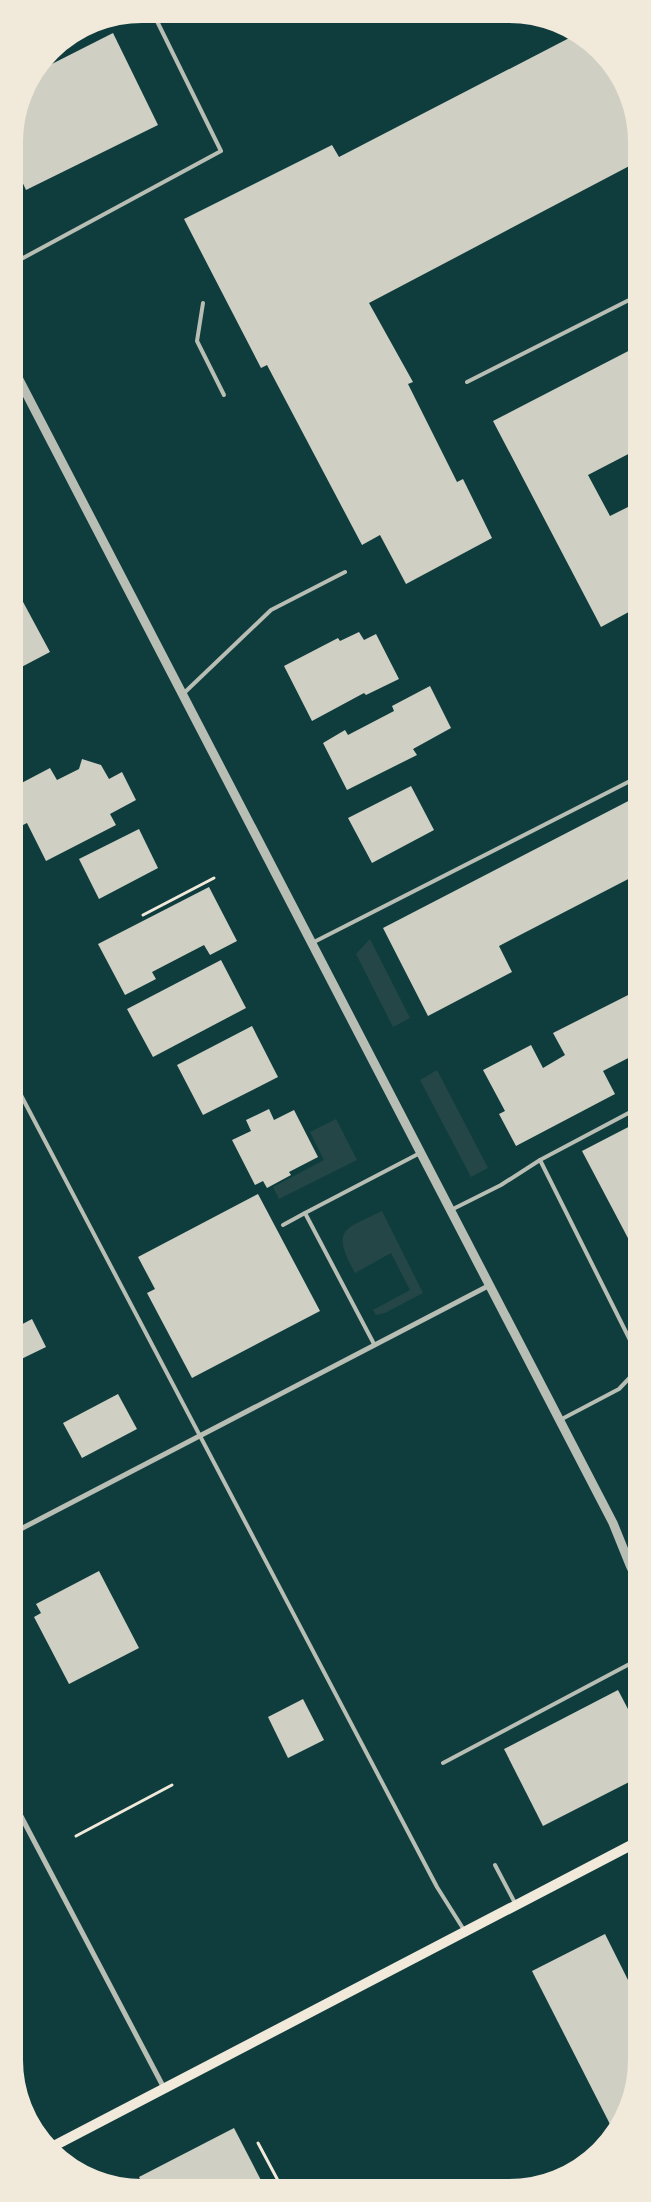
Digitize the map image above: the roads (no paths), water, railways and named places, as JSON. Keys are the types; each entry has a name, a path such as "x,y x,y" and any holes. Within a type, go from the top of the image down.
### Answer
{"main road":[{"path":"55,2145 631,1845"}],"street":[{"path":"20,381 560,1420 613,1523 631,1567"},
{"path":"20,1529 199,1434 490,1285"},
{"path":"20,1814 164,2088"}],"lane":[{"path":"20,260 221,151 156,20"},
{"path":"467,382 631,300"},
{"path":"203,303 197,341 224,395"},
{"path":"183,694 271,610 344,572"},
{"path":"312,943 631,782"},
{"path":"20,1093 440,1893 465,1932"},
{"path":"451,1210 501,1185 540,1160 631,1112"},
{"path":"282,1225 421,1153"},
{"path":"540,1160 631,1342"},
{"path":"305,1213 374,1344"},
{"path":"560,1420 619,1388 631,1376"},
{"path":"443,1763 631,1663"},
{"path":"495,1865 516,1905"}]}
